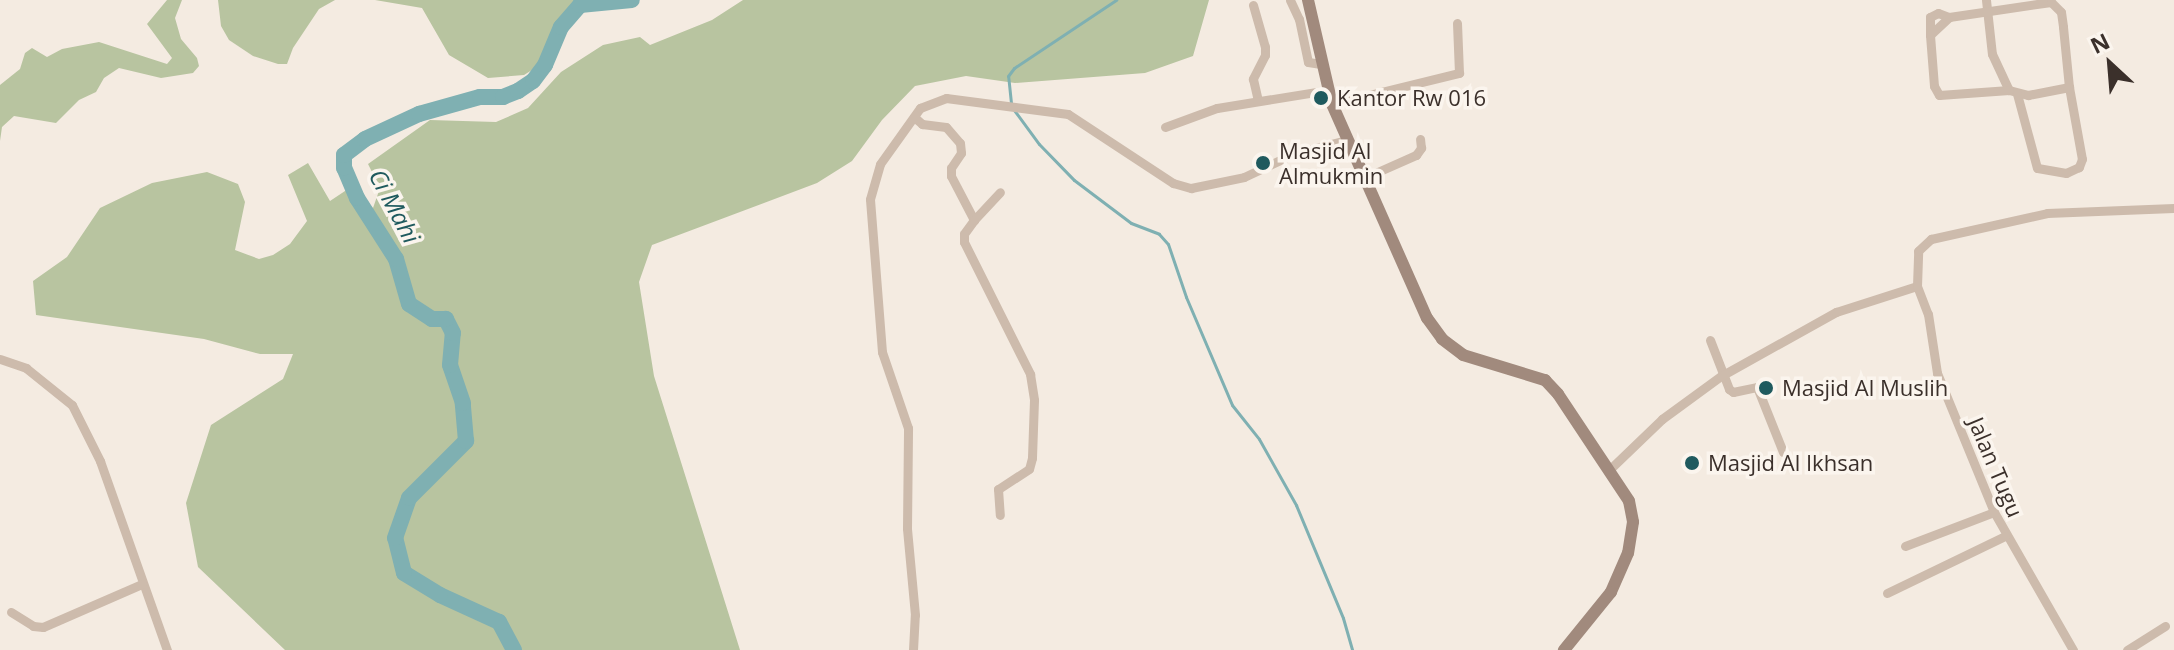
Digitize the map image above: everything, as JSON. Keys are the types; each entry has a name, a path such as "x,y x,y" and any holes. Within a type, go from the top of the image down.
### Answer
{"main road":[{"path":"1308,0 1332,104 1414,292 1442,339 1474,361 1545,380 1632,508 1628,553 1611,592 1564,650"}],"street":[{"path":"1290,0 1299,19 1308,62 1321,64"},
{"path":"1986,0 1986,13 1992,54 2013,92 2033,163 2037,168 2066,173 2079,167 2082,159 2058,7 2051,2 2034,3 1986,13 1949,17 1938,13 1930,17 1934,86 1939,95 2013,92 2069,87"},
{"path":"1253,5 1265,47 1265,55 1253,79 1258,100"},
{"path":"1332,104 1459,73 1457,23"},
{"path":"1165,127 1217,108 1328,90"},
{"path":"913,650 908,428 882,352 870,199 880,164 914,117 927,104 946,98 1058,111 1082,121 1173,183 1191,188 1244,177 1295,153 1347,140"},
{"path":"914,117 922,124 946,127 960,143 961,153 951,168 951,176 974,220"},
{"path":"1364,178 1416,155 1421,148 1420,139"},
{"path":"1000,192 964,234 964,242 1026,362 1034,400 1029,469 998,489 1000,515"},
{"path":"1609,470 1662,419 1721,376 1836,312 1917,286 1918,251 1931,239 2047,213 2174,208"},
{"name":"Jalan Tugu","path":"1917,286 1928,314 1937,373 1994,512 2073,650"},
{"path":"1710,340 1721,376 1733,392 1757,387 1783,452"},
{"path":"0,359 26,368 72,405 100,461 167,650"},
{"path":"1905,546 1994,512"},
{"path":"1887,593 2005,536"},
{"path":"11,612 33,626 43,627 142,584"},
{"path":"2127,650 2165,626"}],"green space":[{"path":"167,0 182,0 175,18 181,39 197,58 199,66 193,73 161,78 119,68 104,78 96,92 79,100 56,123 14,116 2,127 0,141 0,85 20,69 25,53 32,48 47,57 62,49 99,42 167,64 172,58 147,24"},
{"path":"218,0 335,0 319,9 293,48 287,64 278,64 253,56 229,40 221,26"},
{"path":"375,0 601,0 558,25 540,65 524,75 488,78 449,55 422,8"},
{"path":"743,0 1209,0 1193,56 1145,73 1015,83 966,76 915,86 882,120 852,161 817,183 652,245 639,282 654,376 740,650 285,650 198,567 186,503 211,425 283,379 293,354 260,354 204,339 36,315 33,281 67,257 100,208 152,183 207,172 238,184 245,202 235,250 259,259 273,255 290,244 307,221 288,175 308,163 330,201 348,189 373,208 380,188 368,164 430,120 496,122 528,108 561,72 603,45 640,37 650,45 712,20"}],"waterway":[{"name":"Ci Mahi","path":"514,650 499,622 440,595 404,573 395,538 409,498 466,441 463,403 450,365 453,333 446,319 432,319 409,304 396,259 357,198 344,168 344,155 365,139 419,114 480,97 503,97 518,91 533,81 545,65 561,27 580,5 632,0"},
{"path":"1011,103 1008,76 1014,68 1116,0"},
{"path":"1014,110 1039,144 1074,180 1131,223 1159,234 1168,244 1186,297 1232,405 1259,439 1296,505 1343,618 1352,650"}],"place":[{"name":"Kantor Rw 016","path":"1321,98"},
{"name":"Masjid Al Almukmin","path":"1263,163"},
{"name":"Masjid Al Muslih","path":"1766,388"},
{"name":"Masjid Al Ikhsan","path":"1692,463"}]}
